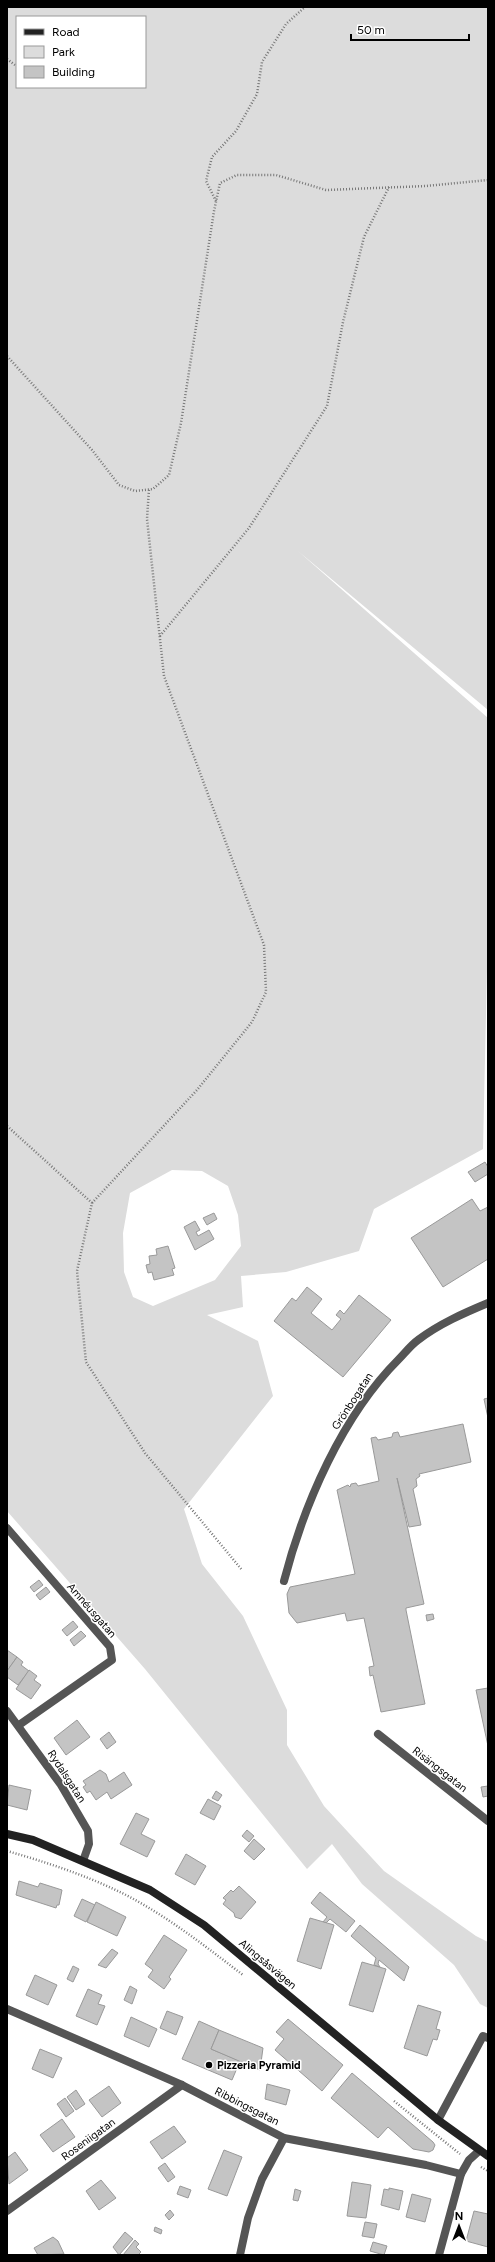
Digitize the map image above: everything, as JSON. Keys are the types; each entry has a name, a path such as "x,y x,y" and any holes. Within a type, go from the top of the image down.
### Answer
{"main road":[{"name":"Alingsåsvägen","path":"7,1834 33,1840 150,1890 204,1925 438,2120 479,2151 488,2156"}],"street":[{"name":"Grönbogatan","path":"284,1581 292,1551 318,1484 350,1421 383,1375 418,1340 462,1314 488,1303"},
{"name":"Amnéusgatan","path":"7,1528 110,1647 112,1660 19,1725"},
{"name":"Rydalsgatan","path":"7,1711 19,1725 61,1785 88,1831 89,1844 84,1861"},
{"name":"Risängsgatan","path":"378,1734 488,1822"},
{"name":"Ribbingsgatan","path":"7,2008 182,2085 284,2138 426,2165 461,2174"},
{"path":"438,2120 483,2036 488,2038"},
{"name":"Roseniigatan","path":"7,2211 182,2085"},
{"path":"240,2255 248,2218 262,2179 284,2138"},
{"path":"439,2255 461,2174 469,2160 479,2151"}],"path":[{"path":"216,201 206,181 212,157 236,131 257,94 262,62 286,24 304,7"},
{"path":"7,58 15,65"},
{"path":"7,356 92,450 119,485 135,491 153,489 170,475 182,423 220,183 237,175 276,175 326,190 488,180"},
{"path":"159,636 249,528 327,406 343,322 364,237 389,187"},
{"path":"148,489 147,519 164,676 264,945 266,992 252,1022 197,1090 92,1203 77,1271 86,1362 145,1453 242,1570"},
{"path":"7,1126 92,1203"},
{"path":"7,1851 39,1860 124,1894 194,1937 247,1978"},
{"path":"390,2098 426,2128 469,2160 488,2171"}],"green space":[{"path":"7,7 488,7 488,710 298,551 488,718 488,924 483,1149 374,1209 359,1251 286,1272 241,1276 243,1307 207,1315 258,1341 273,1396 184,1509 202,1564 243,1616 287,1710 287,1745 324,1806 384,1871 476,1936 488,1942 488,2008 480,2004 454,1965 362,1884 332,1844 307,1869 145,1669 7,1511","holes":["172,1170 202,1171 228,1186 238,1215 241,1246 215,1280 153,1306 133,1297 124,1272 123,1233 130,1193"]}],"building":[{"path":"485,1162 488,1167 488,1174 475,1182 468,1172"},
{"path":"472,1199 480,1211 488,1207 488,1259 443,1287 411,1238"},
{"path":"214,1213 217,1219 207,1225 203,1218"},
{"path":"195,1221 200,1230 196,1232 198,1236 209,1230 214,1239 195,1250 184,1227"},
{"path":"168,1246 175,1268 172,1269 174,1275 154,1280 152,1272 148,1273 146,1265 150,1264 149,1256 157,1255 156,1249"},
{"path":"307,1287 322,1299 311,1313 332,1330 341,1319 336,1315 340,1310 344,1314 359,1295 391,1320 343,1377 274,1321 292,1298 296,1301"},
{"path":"488,1398 488,1418 484,1399"},
{"path":"463,1424 471,1462 419,1474 420,1476 416,1479 417,1486 413,1489 421,1525 409,1527 397,1478 424,1604 406,1608 406,1610 425,1704 381,1712 373,1675 370,1676 369,1667 374,1666 364,1618 347,1621 345,1613 297,1623 289,1613 287,1594 290,1587 355,1574 337,1490 348,1485 350,1487 351,1484 356,1483 358,1486 379,1481 371,1438 376,1437 378,1440 392,1437 393,1433 398,1432 400,1437"},
{"path":"39,1580 43,1585 34,1592 30,1587"},
{"path":"46,1587 50,1592 40,1600 36,1595"},
{"path":"433,1614 434,1619 427,1621 426,1615"},
{"path":"73,1621 78,1627 67,1636 62,1630"},
{"path":"81,1631 86,1636 74,1646 70,1640"},
{"path":"7,1650 17,1657 7,1671"},
{"path":"17,1657 23,1662 21,1665 29,1671 18,1685 7,1677 7,1671"},
{"path":"29,1670 37,1676 34,1680 41,1685 31,1699 16,1689"},
{"path":"488,1688 488,1746 476,1690"},
{"path":"77,1720 90,1737 66,1755 54,1738"},
{"path":"109,1732 116,1742 107,1749 100,1739"},
{"path":"100,1770 106,1774 109,1782 124,1772 132,1785 111,1799 107,1792 96,1800 90,1791 87,1793 83,1787 86,1785 83,1781"},
{"path":"9,1785 31,1790 27,1810 7,1805"},
{"path":"488,1786 488,1796 483,1797 481,1787"},
{"path":"216,1791 222,1795 218,1801 212,1798"},
{"path":"208,1799 221,1806 214,1820 200,1813"},
{"path":"136,1813 149,1819 141,1834 155,1841 147,1857 120,1844"},
{"path":"247,1830 254,1836 249,1842 242,1836"},
{"path":"254,1839 265,1849 254,1860 244,1851"},
{"path":"186,1854 206,1866 195,1885 175,1874"},
{"path":"19,1881 38,1887 40,1883 62,1890 59,1905 57,1905 56,1908 16,1895"},
{"path":"239,1886 256,1902 241,1919 235,1917 234,1913 223,1904 226,1900 223,1898 231,1890 233,1892"},
{"path":"320,1892 355,1921 346,1932 330,1919 326,1923 323,1922 327,1917 311,1903"},
{"path":"82,1899 95,1905 86,1922 74,1916"},
{"path":"96,1902 126,1917 117,1936 87,1922"},
{"path":"310,1918 334,1925 321,1969 297,1961"},
{"path":"360,1925 409,1967 404,1981 379,1960 378,1964 380,1967 374,1965 376,1958 351,1936"},
{"path":"164,1935 187,1950 169,1977 171,1979 164,1989 148,1977 153,1970 145,1964"},
{"path":"112,1949 118,1953 106,1968 98,1965"},
{"path":"362,1962 386,1969 373,2012 349,2005"},
{"path":"73,1966 79,1969 73,1982 67,1979"},
{"path":"35,1975 57,1985 48,2005 26,1995"},
{"path":"130,1986 137,1990 132,2004 124,2000"},
{"path":"88,1989 102,1995 98,2004 105,2006 97,2025 76,2016"},
{"path":"418,2005 441,2012 436,2029 440,2030 437,2040 433,2039 427,2056 404,2048"},
{"path":"167,2011 183,2017 176,2035 160,2028"},
{"path":"131,2017 157,2029 149,2047 124,2036"},
{"path":"288,2019 343,2065 322,2091 275,2050 284,2039 276,2032"},
{"path":"199,2021 219,2030 211,2049 240,2061 232,2080 182,2059"},
{"path":"219,2030 263,2048 260,2070 211,2049"},
{"path":"40,2049 62,2058 53,2078 32,2069"},
{"path":"352,2073 433,2142 435,2145 433,2150 429,2152 413,2149 388,2127 378,2138 331,2098"},
{"path":"267,2084 290,2090 286,2105 265,2099"},
{"path":"109,2086 121,2103 102,2117 89,2100"},
{"path":"76,2090 85,2104 76,2110 67,2097"},
{"path":"65,2098 74,2111 66,2117 57,2104"},
{"path":"62,2119 75,2137 53,2152 40,2135"},
{"path":"174,2126 186,2142 162,2159 150,2142"},
{"path":"224,2150 242,2157 227,2196 208,2189"},
{"path":"15,2152 28,2170 9,2184 7,2158"},
{"path":"165,2163 175,2177 168,2182 158,2168"},
{"path":"101,2180 116,2198 99,2210 86,2191"},
{"path":"352,2182 371,2185 366,2218 347,2216"},
{"path":"180,2186 191,2190 188,2198 177,2194"},
{"path":"389,2188 403,2191 399,2210 381,2205 384,2189 389,2190"},
{"path":"295,2189 301,2191 298,2201 293,2200"},
{"path":"412,2194 431,2199 425,2222 406,2217"},
{"path":"170,2210 174,2215 169,2220 165,2215"},
{"path":"474,2211 488,2214 488,2247 466,2241"},
{"path":"365,2222 377,2224 374,2238 362,2236"},
{"path":"155,2227 162,2230 161,2234 154,2231"},
{"path":"125,2232 133,2239 119,2255 113,2247"},
{"path":"53,2237 58,2241 64,2254 38,2255 34,2248"},
{"path":"135,2240 139,2244 136,2247 141,2252 138,2255 123,2255"},
{"path":"373,2242 387,2246 384,2255 370,2251"}],"place":[{"name":"Pizzeria Pyramid","path":"209,2065"}]}
